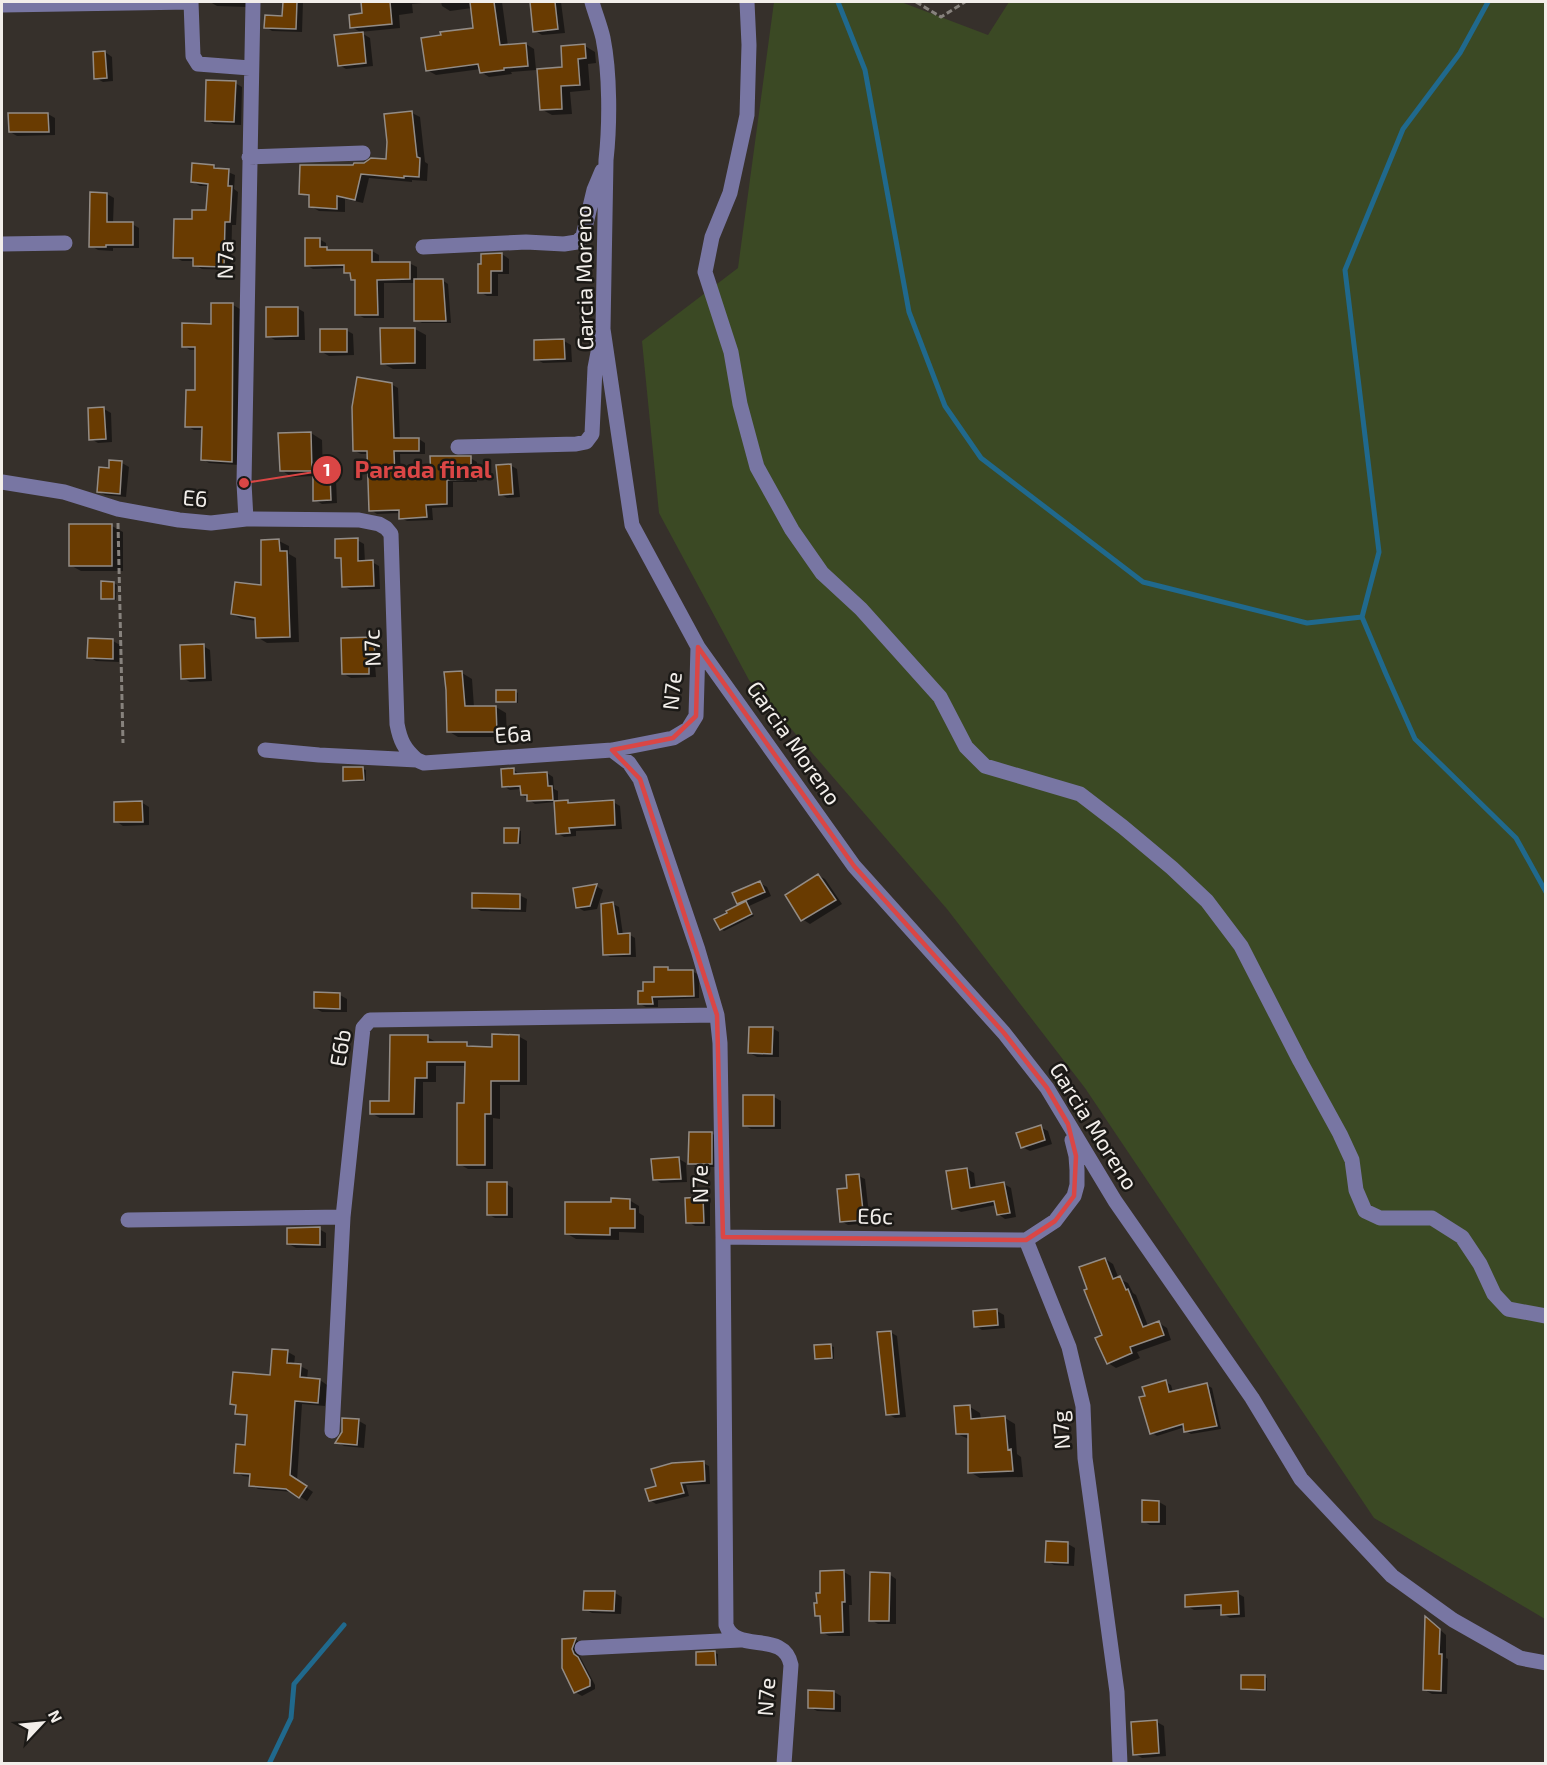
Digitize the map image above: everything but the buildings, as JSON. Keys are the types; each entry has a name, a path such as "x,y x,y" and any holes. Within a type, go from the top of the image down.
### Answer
{"street":[{"path":"2,5 191,2 195,61 198,64 250,68"},
{"name":"N7a","path":"246,519 244,483 253,2"},
{"name":"Garcia Moreno","path":"592,2 603,38 606,61 609,134 606,160 603,329 632,525 698,647 854,866 1004,1033 1047,1088 1115,1201 1252,1398 1301,1479 1392,1576 1453,1620 1520,1658 1545,1663"},
{"path":"747,2 749,45 747,116 730,193 711,237 705,272 730,352 740,404 757,467 792,530 822,573 861,609 940,697 966,747 985,766 1080,794 1172,868 1207,901 1241,946 1299,1061 1340,1134 1352,1160 1356,1190 1365,1211 1380,1218 1432,1218 1462,1237 1480,1264 1494,1294 1508,1309 1545,1316"},
{"path":"249,157 363,153"},
{"path":"423,247 577,242 583,236 594,190 606,160"},
{"path":"2,244 65,243"},
{"path":"458,447 586,442 592,434 595,368 603,329"},
{"name":"E6","path":"2,483 64,492 118,509 179,520 211,523 246,519 359,520 379,524 386,528"},
{"name":"N7c","path":"386,528 391,534 397,723 404,747 417,760"},
{"name":"N7e","path":"612,750 673,738 688,729 696,716 698,647"},
{"name":"E6a","path":"265,750 424,762 612,750"},
{"name":"N7e","path":"612,750 629,763 640,779 698,950 717,1015 720,1043 723,1237 726,1619 728,1630 740,1640 764,1642 782,1649 790,1659 784,1764"},
{"name":"E6b","path":"332,1431 343,1217 363,1028 370,1020 717,1015"},
{"path":"1026,1240 1055,1221 1074,1196 1077,1185 1076,1156 1068,1124"},
{"path":"128,1220 343,1217"},
{"name":"E6c","path":"723,1237 1026,1240"},
{"name":"N7g","path":"1026,1240 1069,1347 1083,1406 1085,1458 1117,1692 1120,1764"},
{"path":"582,1648 740,1640"}],"path":[{"path":"916,2 941,16 964,2"},
{"path":"118,509 123,743"}],"highlighted area":[{"path":"698,647 854,866 1004,1033 1047,1088 1068,1124 1076,1156 1074,1196 1055,1221 1026,1240 723,1237 717,1015 640,779 612,750 673,738 696,716"}],"green space":[{"path":"774,2 901,2 988,35 1009,2 1545,2 1545,1619 1374,1518 1085,1088 947,909 749,680 659,513 642,341 738,268"}],"waterway":[{"path":"838,2 865,70 909,312 945,406 981,458 1143,582 1307,623 1362,617"},
{"path":"1488,2 1460,53 1403,129 1345,270 1379,552 1362,617 1415,739 1516,838 1546,892"},
{"path":"269,1764 291,1718 294,1684 344,1625"}],"place":[{"name":"Parada final","path":"244,483"}]}
